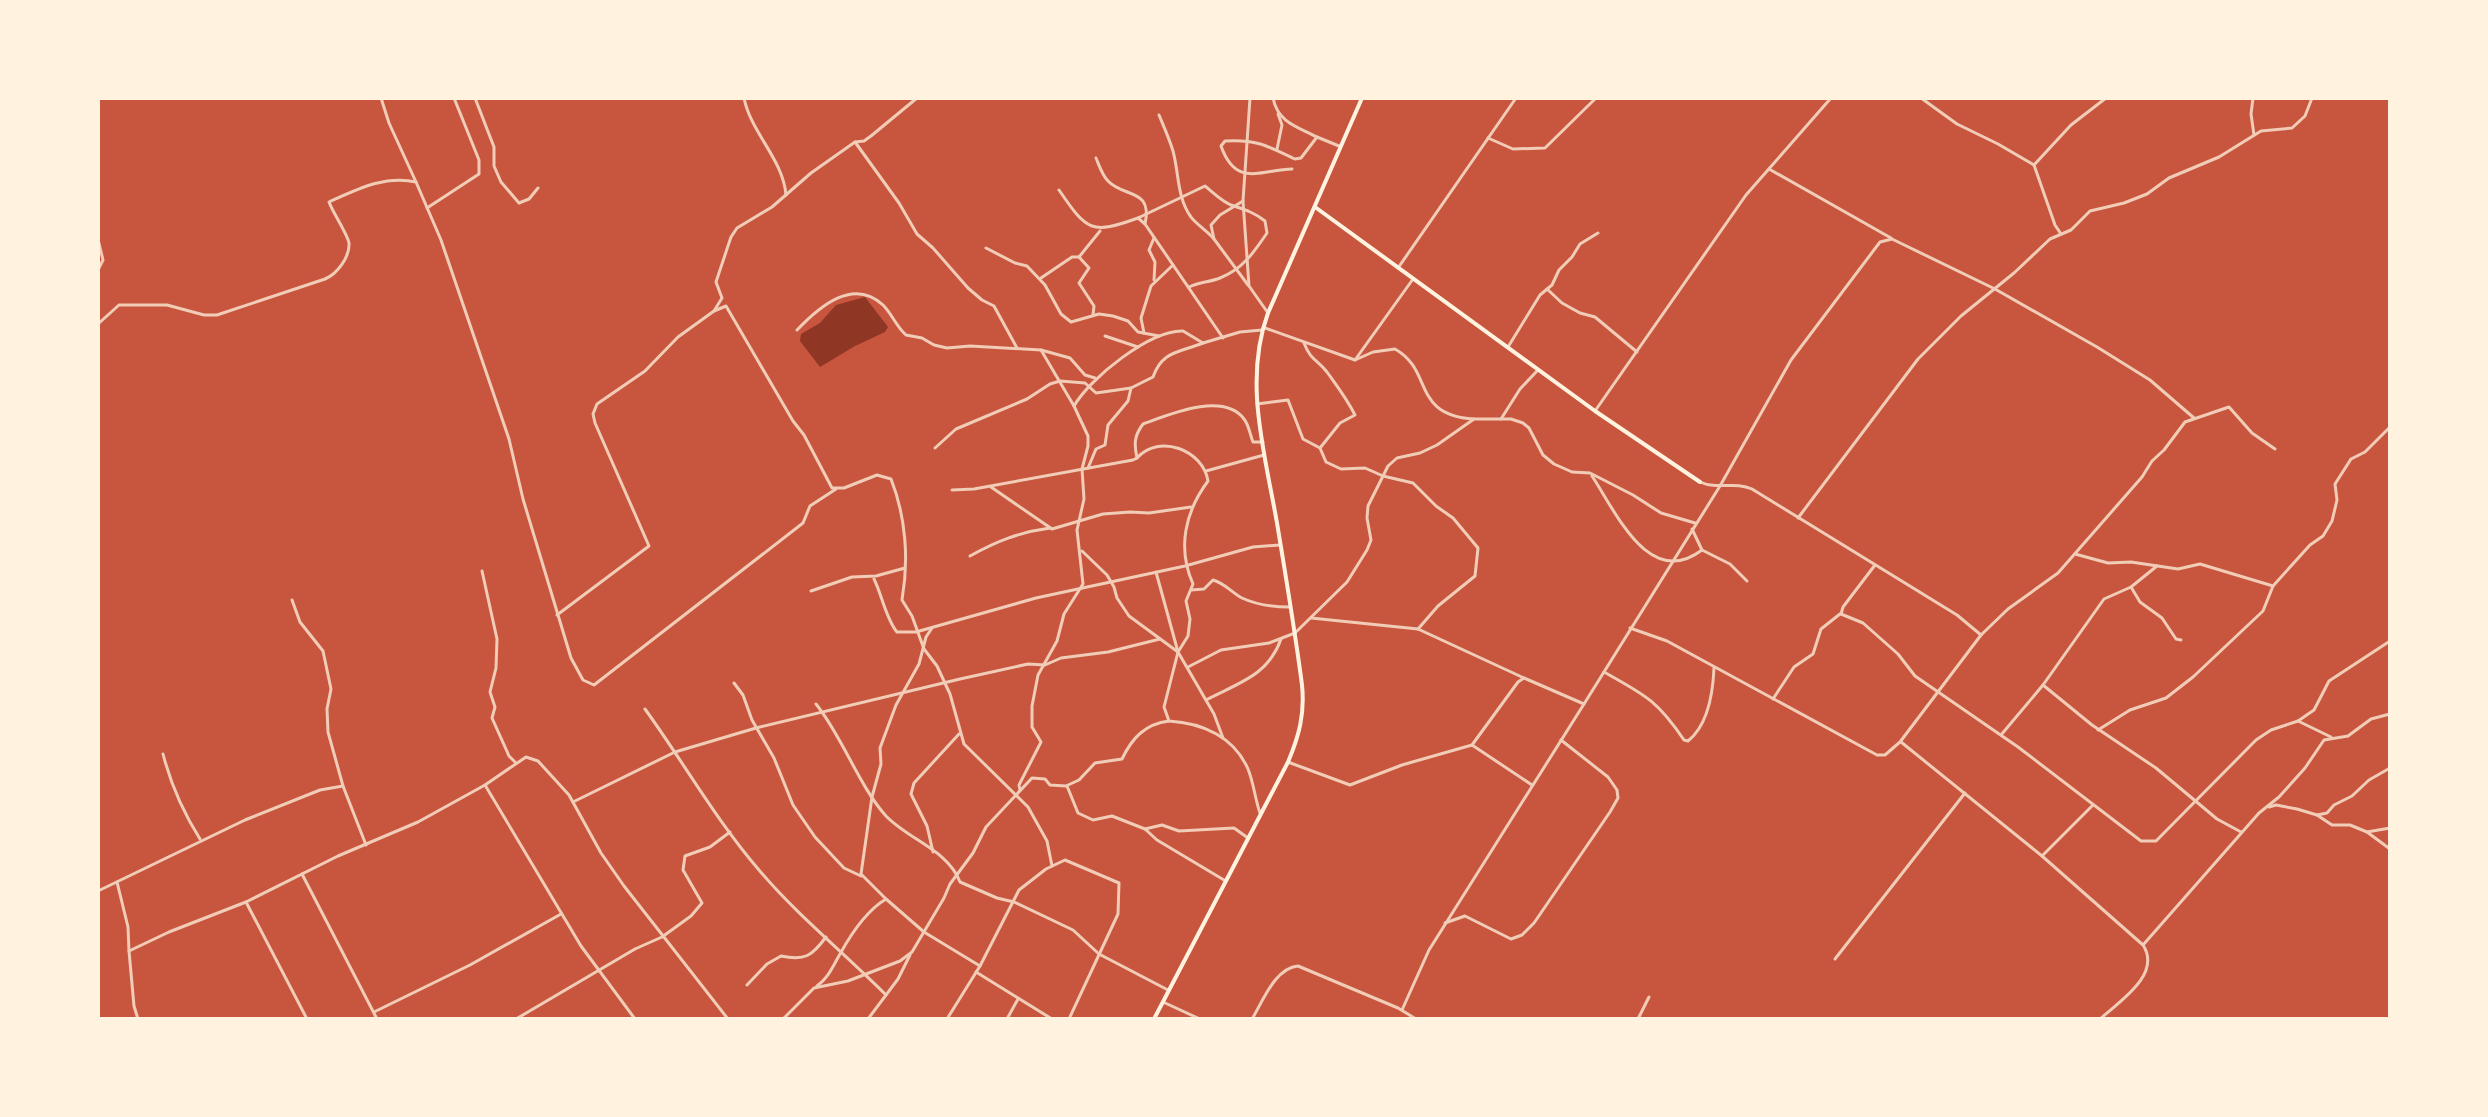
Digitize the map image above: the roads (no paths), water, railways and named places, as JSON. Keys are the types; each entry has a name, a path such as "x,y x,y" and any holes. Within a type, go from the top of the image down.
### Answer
{"main road":[{"path":"1154,1019 1288,762 1299,733 1303,713 1295,633 1257,404 1255,370 1262,328 1362,98"},
{"path":"1315,207 1595,411 1700,482"}],"street":[{"path":"381,98 441,240 509,439 557,615 571,658 583,680 594,685 803,523 810,506 836,489 877,475 891,479 904,521 902,600 912,616 924,649 937,666 964,744 1028,807 1047,841 1052,866"},
{"path":"427,208 479,174 479,160 454,98"},
{"path":"475,98 494,147 494,166 501,182 519,203 529,199 538,188"},
{"path":"744,98 785,180 786,195"},
{"path":"836,489 825,478 804,435 726,306 716,282 737,228 855,142 871,136 917,98"},
{"path":"1249,286 1243,201 1250,98"},
{"path":"1273,98 1282,125 1277,149"},
{"path":"1398,268 1516,98"},
{"path":"1488,138 1513,149 1545,148 1596,98"},
{"path":"1595,411 1746,195 1831,98"},
{"path":"1921,98 1957,124 2034,165 2061,234"},
{"path":"2034,165 2071,125 2106,98"},
{"path":"2253,98 2251,114 2254,135"},
{"path":"1798,518 1918,359 1961,316 2050,239 2071,230 2090,211 2147,194 2169,178 2219,157 2261,131 2292,128 2300,123 2312,98"},
{"path":"1278,111 1290,125 1341,147"},
{"path":"1159,115 1172,150 1176,178 1193,221 1202,225 1214,239 1268,313"},
{"path":"1292,169 1278,169 1259,175 1244,173 1226,161 1221,146 1225,141 1246,140 1277,149 1295,159 1301,158 1317,137"},
{"path":"855,142 917,234 968,288 994,306 1017,348"},
{"path":"1096,158 1107,180 1136,194 1147,213 1145,224"},
{"path":"1769,169 1892,239 1995,289 2150,380 2194,418"},
{"path":"98,324 119,305 167,305 204,315 217,315 325,279 333,275 345,260 349,243 329,202 381,180 399,178 416,182"},
{"path":"1059,190 1091,227 1101,229 1138,218 1205,186 1234,207 1244,208 1265,221 1267,233 1249,259 1236,270 1217,279 1189,287"},
{"path":"1214,239 1211,225 1220,215 1243,201"},
{"path":"1138,218 1223,338"},
{"path":"1079,257 1101,229"},
{"path":"1508,348 1540,295 1580,244 1598,233"},
{"path":"1144,333 1141,318 1154,281 1155,262 1149,250 1154,238"},
{"path":"98,239 103,260 98,270"},
{"path":"1402,1010 1445,923 1720,486 1806,337 1874,245 1892,239"},
{"path":"986,248 1027,266 1061,314 1071,322 1093,315 1113,316 1128,321 1138,332 1159,336"},
{"path":"1039,279 1072,257 1079,257 1089,268 1079,283 1094,306 1093,315"},
{"path":"1154,281 1173,265"},
{"path":"1355,360 1413,278"},
{"path":"1547,289 1571,308 1595,317 1637,352"},
{"path":"797,330 830,302 864,293 885,307 906,335 947,348 970,346 1041,350 1070,358 1085,375 1095,378"},
{"path":"714,311 722,298"},
{"path":"557,615 649,546 595,423 593,414 597,404 645,371 678,337 726,306"},
{"path":"935,448 956,429 1027,399 1060,381 1078,381 1089,385 1096,393 1131,388 1153,377 1159,361 1166,356 1262,328 1355,360 1373,352 1395,349 1410,358 1426,395 1445,415 1516,420 1529,428 1543,455 1554,464 1572,472 1590,473 1661,513 1695,523"},
{"path":"1074,406 1095,378 1159,336 1183,331 1203,343"},
{"path":"1105,336 1138,347"},
{"path":"1303,341 1312,360 1325,370 1346,397 1355,415 1340,423 1320,448"},
{"path":"1020,790 1019,785 1041,742 1032,727 1032,706 1038,675 1057,641 1064,614 1080,591 1083,574 1077,530 1084,499 1082,469 1087,458 1088,436 1041,350"},
{"path":"1501,419 1520,389 1539,368"},
{"path":"1088,468 1096,449 1105,445 1108,425 1128,401 1131,388"},
{"path":"1257,404 1288,400 1303,439 1320,448 1326,462 1341,469 1365,468 1413,483 1432,503 1453,518 1478,551 1475,576 1438,606 1418,629"},
{"path":"1137,458 1134,443 1143,424 1203,405 1220,406 1237,412 1246,420 1253,442 1263,442"},
{"path":"1630,628 1667,641 1877,755 1885,755 1900,742 1981,635 2008,609 2058,573 2142,477 2178,429 2194,418 2229,407 2252,433 2275,449"},
{"path":"1188,667 1221,650 1281,639 1295,633 1347,582 1367,550 1371,540 1368,506 1388,466 1397,458 1437,445 1474,419"},
{"path":"2098,730 2130,710 2166,698 2263,611 2273,586 2310,545 2323,536 2332,521 2337,500 2335,484 2351,459 2365,452 2390,427"},
{"path":"952,490 990,486 1137,458 1154,446 1173,445 1200,463 1208,481 1191,507 1184,543 1185,566 1193,584 1186,601 1190,619 1188,636 1178,652 1164,707 1169,721"},
{"path":"1206,471 1265,455"},
{"path":"1590,473 1646,553 1673,562 1702,550"},
{"path":"1700,482 1720,486 1736,484 1752,489 1957,615 1981,635"},
{"path":"990,486 1050,528"},
{"path":"970,556 997,541 1023,532 1103,514 1149,513 1191,507"},
{"path":"1692,529 1702,550 1730,564 1747,581"},
{"path":"874,579 893,628 897,632 916,632 1036,598 1080,591 1253,547 1280,545"},
{"path":"1080,549 1111,582 1129,616 1178,652"},
{"path":"2075,554 2108,563 2131,562 2178,569 2200,564 2273,586"},
{"path":"1773,699 1794,667 1813,654 1821,629 1841,614 1840,611 1875,565"},
{"path":"2001,735 2043,685 2104,599 2131,587 2157,566"},
{"path":"811,591 852,577 876,576 905,568"},
{"path":"482,571 497,639 496,668 490,692 495,707 492,718 509,756 515,762"},
{"path":"1156,572 1178,652 1206,700 1223,738"},
{"path":"1191,590 1204,589 1213,580 1225,584 1241,597 1269,607 1291,607"},
{"path":"2131,587 2140,602 2162,618 2176,639 2181,640"},
{"path":"292,600 300,622 320,645 329,672 328,732 343,786 366,845"},
{"path":"1841,614 1863,623 1898,654 1915,676 2001,735 2141,841 2148,843 2156,841 2256,740 2271,730 2298,721 2314,710 2329,681 2390,641"},
{"path":"1311,618 1418,629 1584,704"},
{"path":"932,627 884,733 861,874 924,932 980,966"},
{"path":"573,802 675,752 756,728 1028,664 1045,665 1061,658 1108,652 1160,639"},
{"path":"1206,700 1264,668 1276,653 1281,639"},
{"path":"1604,672 1650,697 1688,741 1708,709 1714,667"},
{"path":"1288,762 1350,785 1447,750 1462,750 1472,745 1524,678"},
{"path":"734,683 774,758 793,805 815,837 844,868 865,878"},
{"path":"2043,685 2098,730 2156,768 2217,819 2242,833"},
{"path":"816,704 888,818 953,867 960,882 1014,902 1073,930 1099,954 1168,990"},
{"path":"645,709 700,793 760,871 886,995"},
{"path":"2298,721 2331,737 2348,736 2371,719 2390,714"},
{"path":"868,1019 886,995 986,827 1032,778 1045,779 1050,785 1067,786 1079,780 1095,763 1122,759 1136,736 1156,723 1169,721 1200,726 1223,738 1235,749 1247,767 1260,814"},
{"path":"933,852 927,826 911,794 914,783 960,733"},
{"path":"2143,945 2242,833 2305,768 2319,745 2331,737"},
{"path":"1445,923 1465,916 1511,939 1522,935 1534,923 1610,812 1618,798 1614,785 1561,740"},
{"path":"1900,742 2042,856 2143,945 2149,957 2145,975 2100,1019"},
{"path":"1472,745 1532,785"},
{"path":"163,754 183,812 200,839"},
{"path":"129,951 246,902 338,856 418,822 485,785 526,757 538,761 573,802 601,853 662,937 728,1019"},
{"path":"2317,815 2327,813 2334,805 2352,796 2369,780 2390,768"},
{"path":"485,785 561,914 635,1019"},
{"path":"98,891 200,839 320,790 343,786"},
{"path":"1067,786 1078,813 1093,820 1112,816 1145,829 1157,840 1225,881"},
{"path":"1835,959 1965,793"},
{"path":"2042,856 2093,805"},
{"path":"2265,809 2276,805 2317,815 2332,825 2350,825 2367,832 2390,849"},
{"path":"1145,829 1162,825 1179,831 1234,828 1248,838"},
{"path":"2367,832 2390,828"},
{"path":"516,1019 635,949 662,937 691,916 702,903 683,870 685,856 710,847 730,832"},
{"path":"947,1019 980,966 1019,890 1065,860 1119,883 1118,914 1069,1019"},
{"path":"302,874 377,1019"},
{"path":"117,882 128,927 138,1019"},
{"path":"783,1019 830,973 869,912 886,899"},
{"path":"246,902 307,1019"},
{"path":"374,1012 470,965 561,914"},
{"path":"747,985 767,964 781,956 796,959 814,954 826,937"},
{"path":"814,988 848,981 900,961 912,952"},
{"path":"1252,1019 1277,978 1284,970 1298,966 1402,1010 1416,1019"},
{"path":"976,972 1052,1019"},
{"path":"1638,1019 1649,997"},
{"path":"1007,1019 1018,999"},
{"path":"1163,1002 1200,1019"}]}
